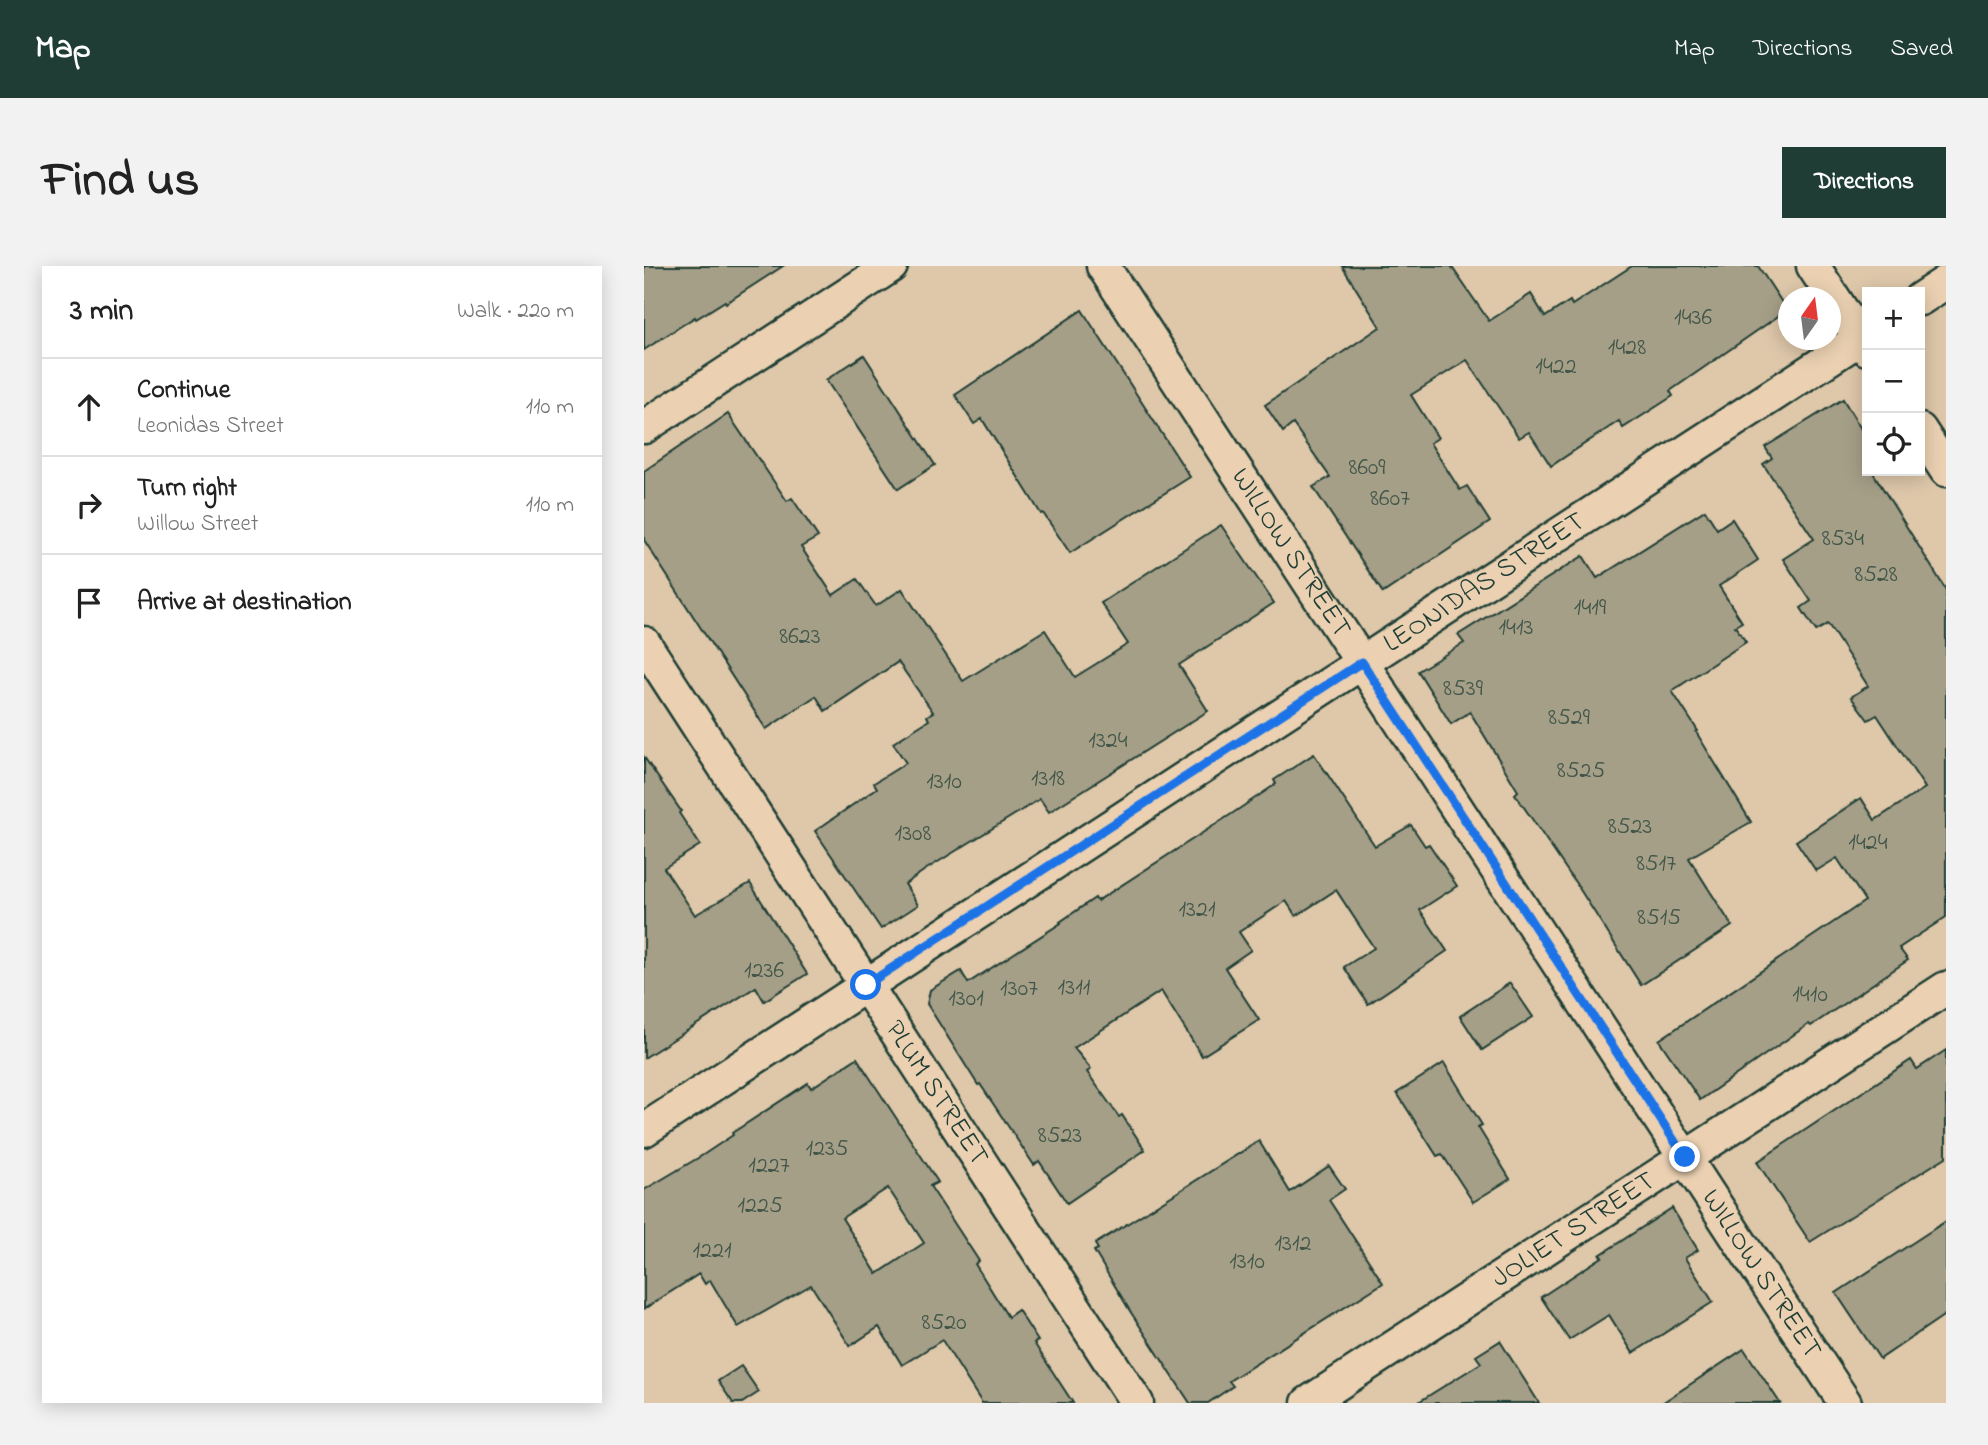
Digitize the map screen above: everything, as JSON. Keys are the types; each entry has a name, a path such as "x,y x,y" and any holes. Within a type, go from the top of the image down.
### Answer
{"street":[{"path":"644,427 891,266"},
{"name":"WILLOW STREET","path":"1103,266 1845,1403"},
{"path":"1813,266 1862,336"},
{"path":"1925,296 1946,282"},
{"name":"LEONIDAS STREET","path":"644,1130 1362,662 1862,342"},
{"path":"1925,437 1946,470"},
{"name":"PLUM STREET","path":"644,643 1138,1403"},
{"name":"JOLIET STREET","path":"1308,1403 1946,988"}],"building":[{"path":"644,266 783,266 726,303 725,301 696,319 695,317 644,350"},
{"path":"1342,266 1451,266 1489,321 1531,294 1545,317 1570,301 1572,305 1632,266 1758,266 1778,296 1778,316 1670,391 1673,396 1623,428 1619,421 1551,466 1529,432 1519,438 1467,360 1411,395 1438,438 1430,443 1460,490 1467,486 1490,522 1383,593 1313,487 1330,477 1293,424 1283,432 1265,405 1380,327"},
{"path":"1082,310 1190,477 1070,553 1043,513 1041,514 982,419 974,424 955,395"},
{"path":"864,355 935,465 898,489 826,380"},
{"path":"1843,399 1862,431 1862,476 1875,476 1946,590 1946,917 1899,948 1908,960 1811,1026 1809,1024 1700,1100 1659,1040 1865,901 1837,858 1816,871 1796,841 1861,798 1875,820 1925,788 1877,715 1868,720 1851,697 1868,686 1828,624 1816,631 1801,608 1811,601 1783,559 1814,539 1763,464 1772,458 1765,447"},
{"path":"728,414 787,501 792,498 818,537 801,547 833,595 857,579 876,606 902,589 963,681 1045,630 1075,677 1128,644 1101,603 1221,525 1274,603 1179,665 1208,711 1049,812 1040,799 925,870 905,884 918,905 881,929 815,831 877,788 874,783 906,763 893,743 929,720 927,716 933,712 898,662 825,711 816,696 766,729 644,540 644,471"},
{"path":"1705,510 1717,529 1732,519 1758,560 1719,586 1742,622 1735,626 1746,642 1672,691 1751,822 1689,858 1732,926 1641,985 1515,794 1518,791 1470,712 1451,724 1418,671 1464,643 1458,635 1583,556 1597,578"},
{"path":"1314,754 1375,846 1411,825 1425,846 1429,844 1457,886 1420,910 1447,951 1368,1004 1344,967 1374,948 1336,890 1296,916 1286,901 1239,932 1251,950 1225,968 1259,1020 1202,1056 1161,991 1074,1048 1091,1069 1087,1072 1119,1117 1122,1115 1145,1150 1067,1203 1039,1161 1034,1165 980,1084 978,1085 927,1004 930,990 961,971 968,983 1095,898 1097,901 1230,815 1276,784 1274,780"},
{"path":"644,757 681,811 679,813 700,845 664,868 695,915 750,883 807,974 764,1001 756,987 644,1058"},
{"path":"1510,983 1533,1017 1482,1050 1460,1016"},
{"path":"1946,1050 1946,1157 1810,1242 1757,1162 1911,1060 1917,1069"},
{"path":"857,1058 938,1182 930,1186 979,1261 975,1264 1008,1317 1018,1310 1038,1341 1034,1343 1073,1403 982,1403 942,1340 902,1365 879,1327 850,1346 811,1285 738,1327 710,1280 705,1284 699,1274 644,1309 644,1190 703,1155 808,1083 811,1088","holes":["888,1188 924,1243 877,1274 842,1218"]},
{"path":"1444,1063 1482,1125 1478,1127 1510,1179 1473,1202 1442,1154 1437,1156 1397,1093"},
{"path":"1259,1141 1290,1192 1329,1166 1345,1189 1329,1200 1383,1283 1229,1381 1233,1386 1208,1403 1190,1403 1094,1251 1098,1249 1095,1244"},
{"path":"1672,1208 1698,1250 1685,1258 1713,1302 1633,1353 1609,1315 1569,1340 1541,1297"},
{"path":"1946,1221 1946,1314 1880,1359 1836,1293"},
{"path":"1500,1341 1539,1403 1417,1403 1481,1363 1476,1356"},
{"path":"1744,1349 1780,1403 1662,1403"},
{"path":"741,1366 759,1392 742,1403 733,1403 718,1381"}],"route":[{"path":"866,985 1362,662 1685,1157"}]}
